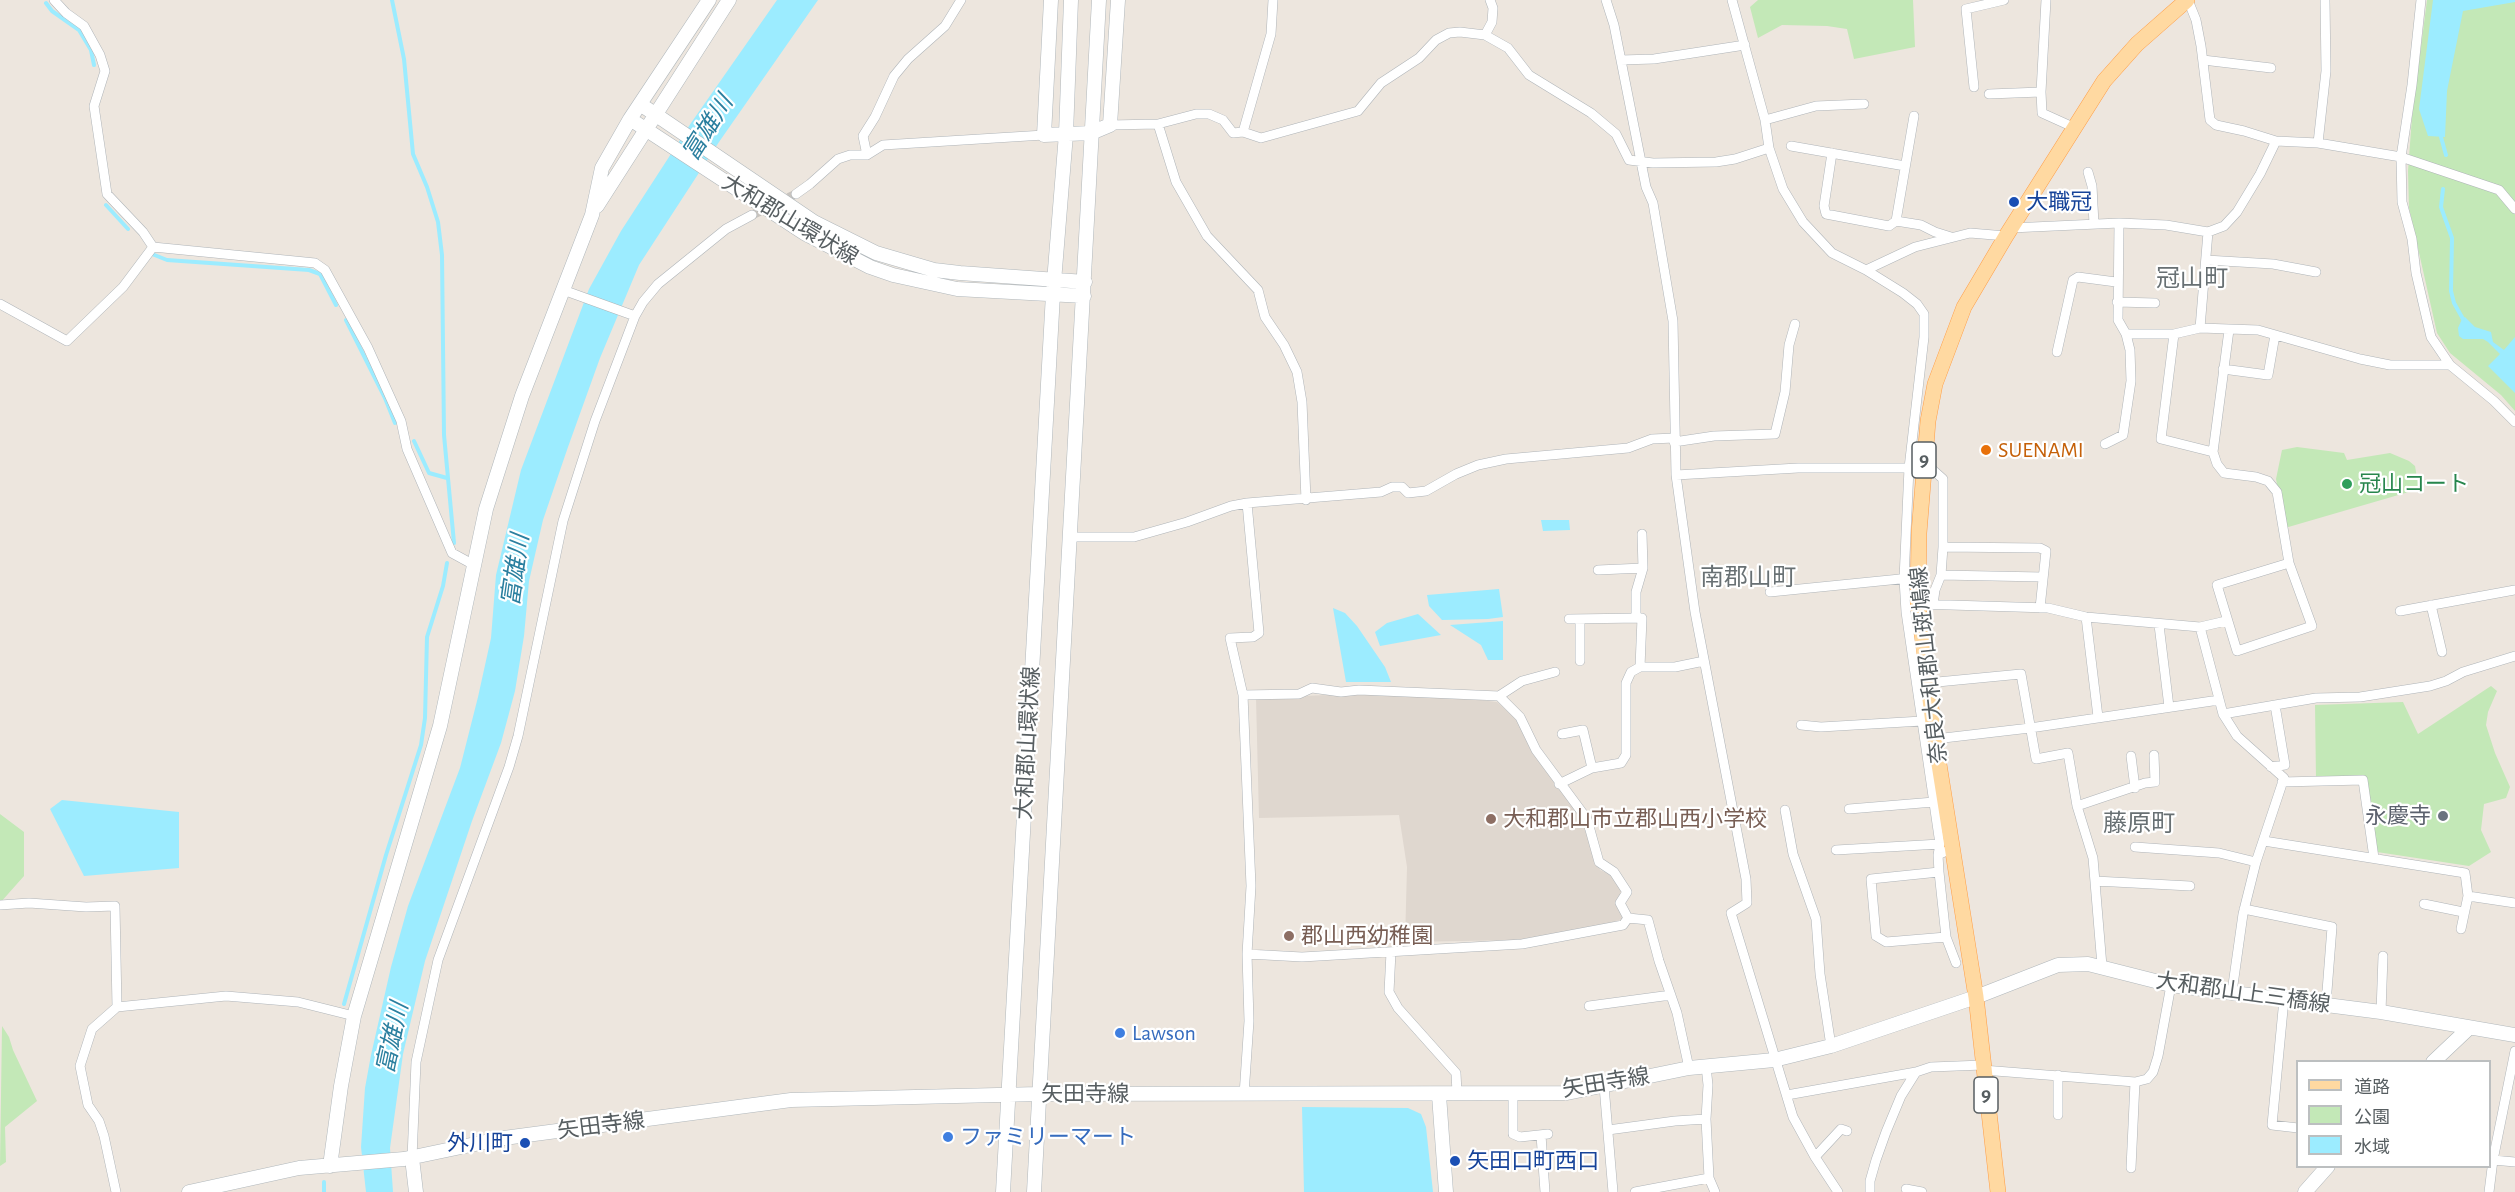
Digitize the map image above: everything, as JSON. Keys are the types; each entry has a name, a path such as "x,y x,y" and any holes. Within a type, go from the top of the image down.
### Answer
{"main road":[{"path":"330,1166 354,1016 440,726 486,509 522,396 592,215 602,168 630,119 709,0"},
{"path":"592,215 729,0"},
{"path":"1050,0 1044,135 1091,134 1110,126 1118,0"},
{"name":"大和郡山環状線","path":"1004,1192 1053,287 1066,134 1071,0"},
{"name":"大和郡山環状線","path":"1034,1192 1099,0"},
{"name":"奈良大和郡山斑鳩線","path":"1998,1192 1976,997 1943,850 1935,740 1927,683 1926,604 1911,578 1919,466 1935,384 1964,307 2073,127 2104,81 2137,44 2187,0"},
{"name":"大和郡山環状線","path":"640,104 814,222 876,253 942,271 1053,287 1084,296"},
{"name":"大和郡山環状線","path":"630,119 804,233 870,267 903,278 957,289 1053,287 1085,282"},
{"name":"大和郡山上三橋線","path":"1976,997 2058,965 2088,964 2171,985 2326,1004 2515,1035"},
{"name":"矢田寺線","path":"189,1192 207,1190 299,1168 408,1158 504,1138 791,1100 1039,1094 1567,1093 1689,1068 1774,1059 1831,1046 1976,997"},
{"path":"2435,1060 2469,1028"},
{"path":"1439,1095 1446,1192"},
{"path":"408,1158 416,1192"},
{"path":"2305,1192 2327,1168"}],"street":[{"path":"54,0 66,13 84,26 100,55 105,71 94,106 107,194 143,232 153,248"},
{"path":"867,155 863,136 875,117 894,76 908,59 945,26 961,0"},
{"path":"1243,132 1271,34 1273,0"},
{"path":"1485,35 1492,22 1493,8 1490,0"},
{"path":"1606,0 1622,60 1646,187 1653,203 1672,321 1676,475 1695,612 1746,879 1747,903 1731,913 1792,1117 1838,1192"},
{"path":"1732,0 1765,120 1769,148 1783,189 1803,222 1832,253 1904,293 1917,304 1924,314 1919,466"},
{"path":"1974,87 1966,9 2004,0"},
{"path":"2046,0 2042,113 2073,127"},
{"path":"2187,0 2196,20 2210,120 2222,127 2276,141 2318,143 2401,157 2499,190 2515,209"},
{"path":"2318,143 2326,71 2325,0"},
{"path":"2421,0 2412,86 2401,157 2402,202 2412,239 2416,273 2431,337 2450,365 2494,401 2515,423"},
{"path":"1110,126 1158,124 1196,114 1209,114 1223,120 1233,133 1243,132 1261,138 1358,111 1381,83 1419,58 1436,40 1449,33 1460,32 1485,35 1508,48 1529,75 1591,113 1616,134 1629,160 1653,163 1716,162 1735,159 1769,148"},
{"path":"1622,60 1654,59 1744,45"},
{"path":"2203,60 2271,68"},
{"path":"1989,94 2041,92"},
{"path":"1765,120 1816,106 1864,104"},
{"path":"1896,221 1914,116"},
{"path":"1158,124 1176,182 1206,236 1258,290 1265,316 1284,345 1297,372 1302,402 1306,500"},
{"path":"796,194 838,159 850,155 867,155 884,145 1044,135"},
{"path":"1866,270 1915,247 1970,233 2119,223 2166,225 2208,231 2224,226 2237,212 2260,174 2276,141"},
{"path":"1791,146 1905,166"},
{"path":"1832,153 1824,206 1826,214 1888,226 1896,221 1921,225 1954,237"},
{"path":"2088,172 2092,186 2094,224"},
{"path":"408,1158 416,1062 438,960 509,767 518,736 563,521 595,421 635,316 658,284 726,229 752,215"},
{"path":"2105,444 2123,435 2132,381 2130,350 2126,334 2118,320 2116,282 2119,223"},
{"path":"2200,328 2208,231"},
{"path":"0,304 67,341 123,287 153,248"},
{"path":"153,248 315,263 325,270 368,348 401,421 407,449 452,553 474,565"},
{"path":"2206,260 2273,264 2316,272"},
{"path":"2057,352 2073,280 2078,277 2116,282"},
{"path":"563,290 635,316"},
{"path":"2117,302 2155,303"},
{"path":"1070,537 1134,537 1247,503 1306,500 1381,492 1392,487 1402,487 1408,493 1426,491 1471,468 1506,459 1628,448 1652,438 1674,440 1775,434 1785,392 1789,345 1795,324"},
{"path":"2126,334 2174,334 2200,328 2258,330 2360,359 2390,365 2450,365"},
{"path":"2229,330 2213,452 2217,464 2224,473 2268,481 2277,492 2289,563 2313,627 2237,651 2226,621 2217,585 2289,563"},
{"path":"2174,334 2161,439 2213,452"},
{"path":"2223,369 2268,375 2275,335"},
{"path":"1676,475 1798,468 1919,466 1943,479 1941,575 1926,604"},
{"path":"1244,1095 1249,1021 1247,954 1251,886 1243,695 1230,638 1253,637 1259,633 1247,503"},
{"path":"1636,618 1636,592 1643,568 1642,534"},
{"path":"1943,547 2040,548 2046,550 2040,608"},
{"path":"1598,570 1643,568"},
{"path":"1941,575 2042,577"},
{"path":"1770,592 1911,578 1906,612 1943,850 1939,872 1946,937 1956,963"},
{"path":"2400,611 2515,590"},
{"path":"1926,604 2040,608 2086,617 2159,625 2200,627 2226,621"},
{"path":"2431,604 2442,652"},
{"path":"2086,617 2098,717"},
{"path":"1569,619 1642,618 1640,667"},
{"path":"1580,619 1580,662"},
{"path":"2159,625 2169,707"},
{"path":"2200,627 2223,714 2237,736 2284,778 2256,862 2244,909 2232,992"},
{"path":"2223,714 2316,698 2360,697 2430,687 2463,672 2515,656"},
{"path":"1559,784 1592,768 1621,763 1626,755 1626,683 1631,672 1640,667 1675,667 1704,661"},
{"path":"1243,695 1299,694 1312,688 1341,692 1359,690 1499,696 1522,681 1555,672"},
{"path":"1927,683 2021,674 2036,759 2068,753 2077,806 2093,858 2102,966"},
{"path":"1499,696 1520,717 1536,750 1587,819 1599,862 1614,872 1628,892 1620,903 1628,918"},
{"path":"1935,740 2219,700"},
{"path":"2271,767 2284,765 2275,705"},
{"path":"1801,725 1821,727 1922,721"},
{"path":"1562,734 1583,730 1592,768"},
{"path":"2077,806 2145,783 2155,782 2154,755"},
{"path":"2131,756 2135,788"},
{"path":"2282,782 2362,780 2374,858"},
{"path":"1849,809 1934,802"},
{"path":"1785,810 1792,854 1816,919 1820,974 1831,1046"},
{"path":"2264,841 2465,873 2468,896 2461,929"},
{"path":"2135,847 2219,853 2256,862"},
{"path":"1836,850 1943,850"},
{"path":"1939,872 1871,879 1876,936 1886,942 1946,937"},
{"path":"2095,881 2190,886"},
{"path":"2468,896 2515,903"},
{"path":"0,904 115,906 117,1007"},
{"path":"2424,904 2463,912"},
{"path":"2244,909 2332,927 2326,1004"},
{"path":"1247,954 1302,957 1522,944 1623,925 1628,918"},
{"path":"1628,918 1648,920 1677,1012 1689,1068"},
{"path":"1391,952 1389,992 1398,1008 1456,1073 1458,1093"},
{"path":"2381,1012 2383,956"},
{"path":"1787,1095 1916,1072 1931,1067 1983,1067 2135,1082 2147,1079 2153,1072 2171,985"},
{"path":"1589,1006 1671,995"},
{"path":"116,1192 104,1136 99,1121 88,1105 80,1066 92,1029 117,1007 226,996 298,1002 354,1016"},
{"path":"2284,999 2272,1125 2296,1128"},
{"path":"2489,1192 2493,1160 2515,1052"},
{"path":"1706,1066 1709,1178 1714,1192"},
{"path":"1870,1192 1870,1181 1886,1132 1901,1096 1916,1072"},
{"path":"2058,1075 2058,1115"},
{"path":"2131,1168 2135,1082"},
{"path":"1605,1086 1613,1192"},
{"path":"1513,1092 1513,1134 1520,1137 1544,1134 1545,1192"},
{"path":"1608,1130 1706,1119"},
{"path":"1815,1157 1840,1129 1847,1131"},
{"path":"2493,1160 2515,1162"},
{"path":"1635,1192 1679,1189 1709,1178"},
{"path":"1905,1189 1922,1192"}],"shaded area":[{"name":"大和郡山市立郡山西小学校","path":"1374,693 1433,694 1497,702 1518,721 1583,820 1600,870 1612,875 1625,895 1625,918 1601,926 1518,940 1405,942 1407,867 1399,815 1259,818 1256,698"}],"green space":[{"path":"1758,0 1913,0 1915,47 1854,59 1847,29 1827,26 1782,25 1758,38 1750,7"},
{"path":"2427,0 2515,0 2515,411 2501,395 2450,353 2437,333 2409,208 2408,171 2412,117"},
{"name":"冠山コート","path":"2297,447 2344,453 2347,460 2390,453 2415,466 2419,489 2285,528 2276,479 2282,450"},
{"name":"永慶寺","path":"2491,686 2497,691 2488,712 2486,725 2510,787 2506,798 2484,804 2481,830 2491,852 2469,866 2377,852 2365,778 2316,779 2315,705 2403,702 2418,734"},
{"path":"0,814 24,832 24,876 0,903"},
{"path":"2,1026 37,1101 5,1127 6,1162 0,1166"}],"water":[{"name":"富雄川","path":"777,0 818,0 719,142 639,265 600,358 568,447 543,520 529,581 524,636 515,691 501,743 425,961 403,1054 390,1148 393,1192 366,1192 361,1147 365,1088 371,1055 408,906 460,768 491,638 496,575 521,470 589,289 621,231 691,123"},
{"path":"2433,0 2515,0 2515,2 2463,11 2447,91 2445,137 2428,136 2419,109"},
{"path":"2465,317 2475,327 2491,332 2493,342 2504,350 2515,337 2515,393 2488,366 2500,354 2483,339 2463,339 2459,336 2458,328"},
{"path":"1541,520 1569,520 1570,530 1543,531"},
{"path":"1499,589 1503,617 1488,619 1442,620 1429,606 1427,595"},
{"path":"1333,608 1345,613 1357,626 1385,667 1391,682 1346,682"},
{"path":"1418,614 1441,635 1380,646 1375,632 1387,623"},
{"path":"1503,621 1503,660 1488,660 1481,645 1450,625"},
{"path":"62,800 179,812 179,868 84,876 50,809"},
{"path":"1302,1107 1408,1108 1421,1114 1426,1127 1433,1192 1304,1192"}],"waterway":[{"path":"392,0 404,59 413,154 438,222 442,255 444,435 454,543"},
{"path":"46,3 52,11 79,30 91,50 94,65"},
{"path":"2441,137 2446,155"},
{"path":"2443,189 2441,207 2452,238 2451,291 2454,303 2463,319"},
{"path":"106,205 128,229"},
{"path":"152,254 167,260 309,270 320,274 336,305"},
{"path":"346,320 395,423"},
{"path":"414,441 429,473 447,478"},
{"path":"344,1004 386,855 421,745 425,718 427,637 443,586 447,563"},
{"path":"324,1182 324,1192"}],"tunnel":[{"path":"752,215 796,194"}],"place":[{"name":"大職冠","path":"2014,202"},
{"name":"SUENAMI","path":"1986,450"},
{"name":"冠山コート","path":"2347,484"},
{"name":"永慶寺","path":"2443,816"},
{"name":"大和郡山市立郡山西小学校","path":"1491,819"},
{"name":"郡山西幼稚園","path":"1289,936"},
{"name":"Lawson","path":"1120,1033"},
{"name":"ファミリーマート","path":"948,1137"},
{"name":"外川町","path":"525,1143"},
{"name":"矢田口町西口","path":"1455,1161"}],"district":[{"name":"冠山町","path":"2192,279"},
{"name":"南郡山町","path":"1748,578"},
{"name":"藤原町","path":"2139,824"}]}
